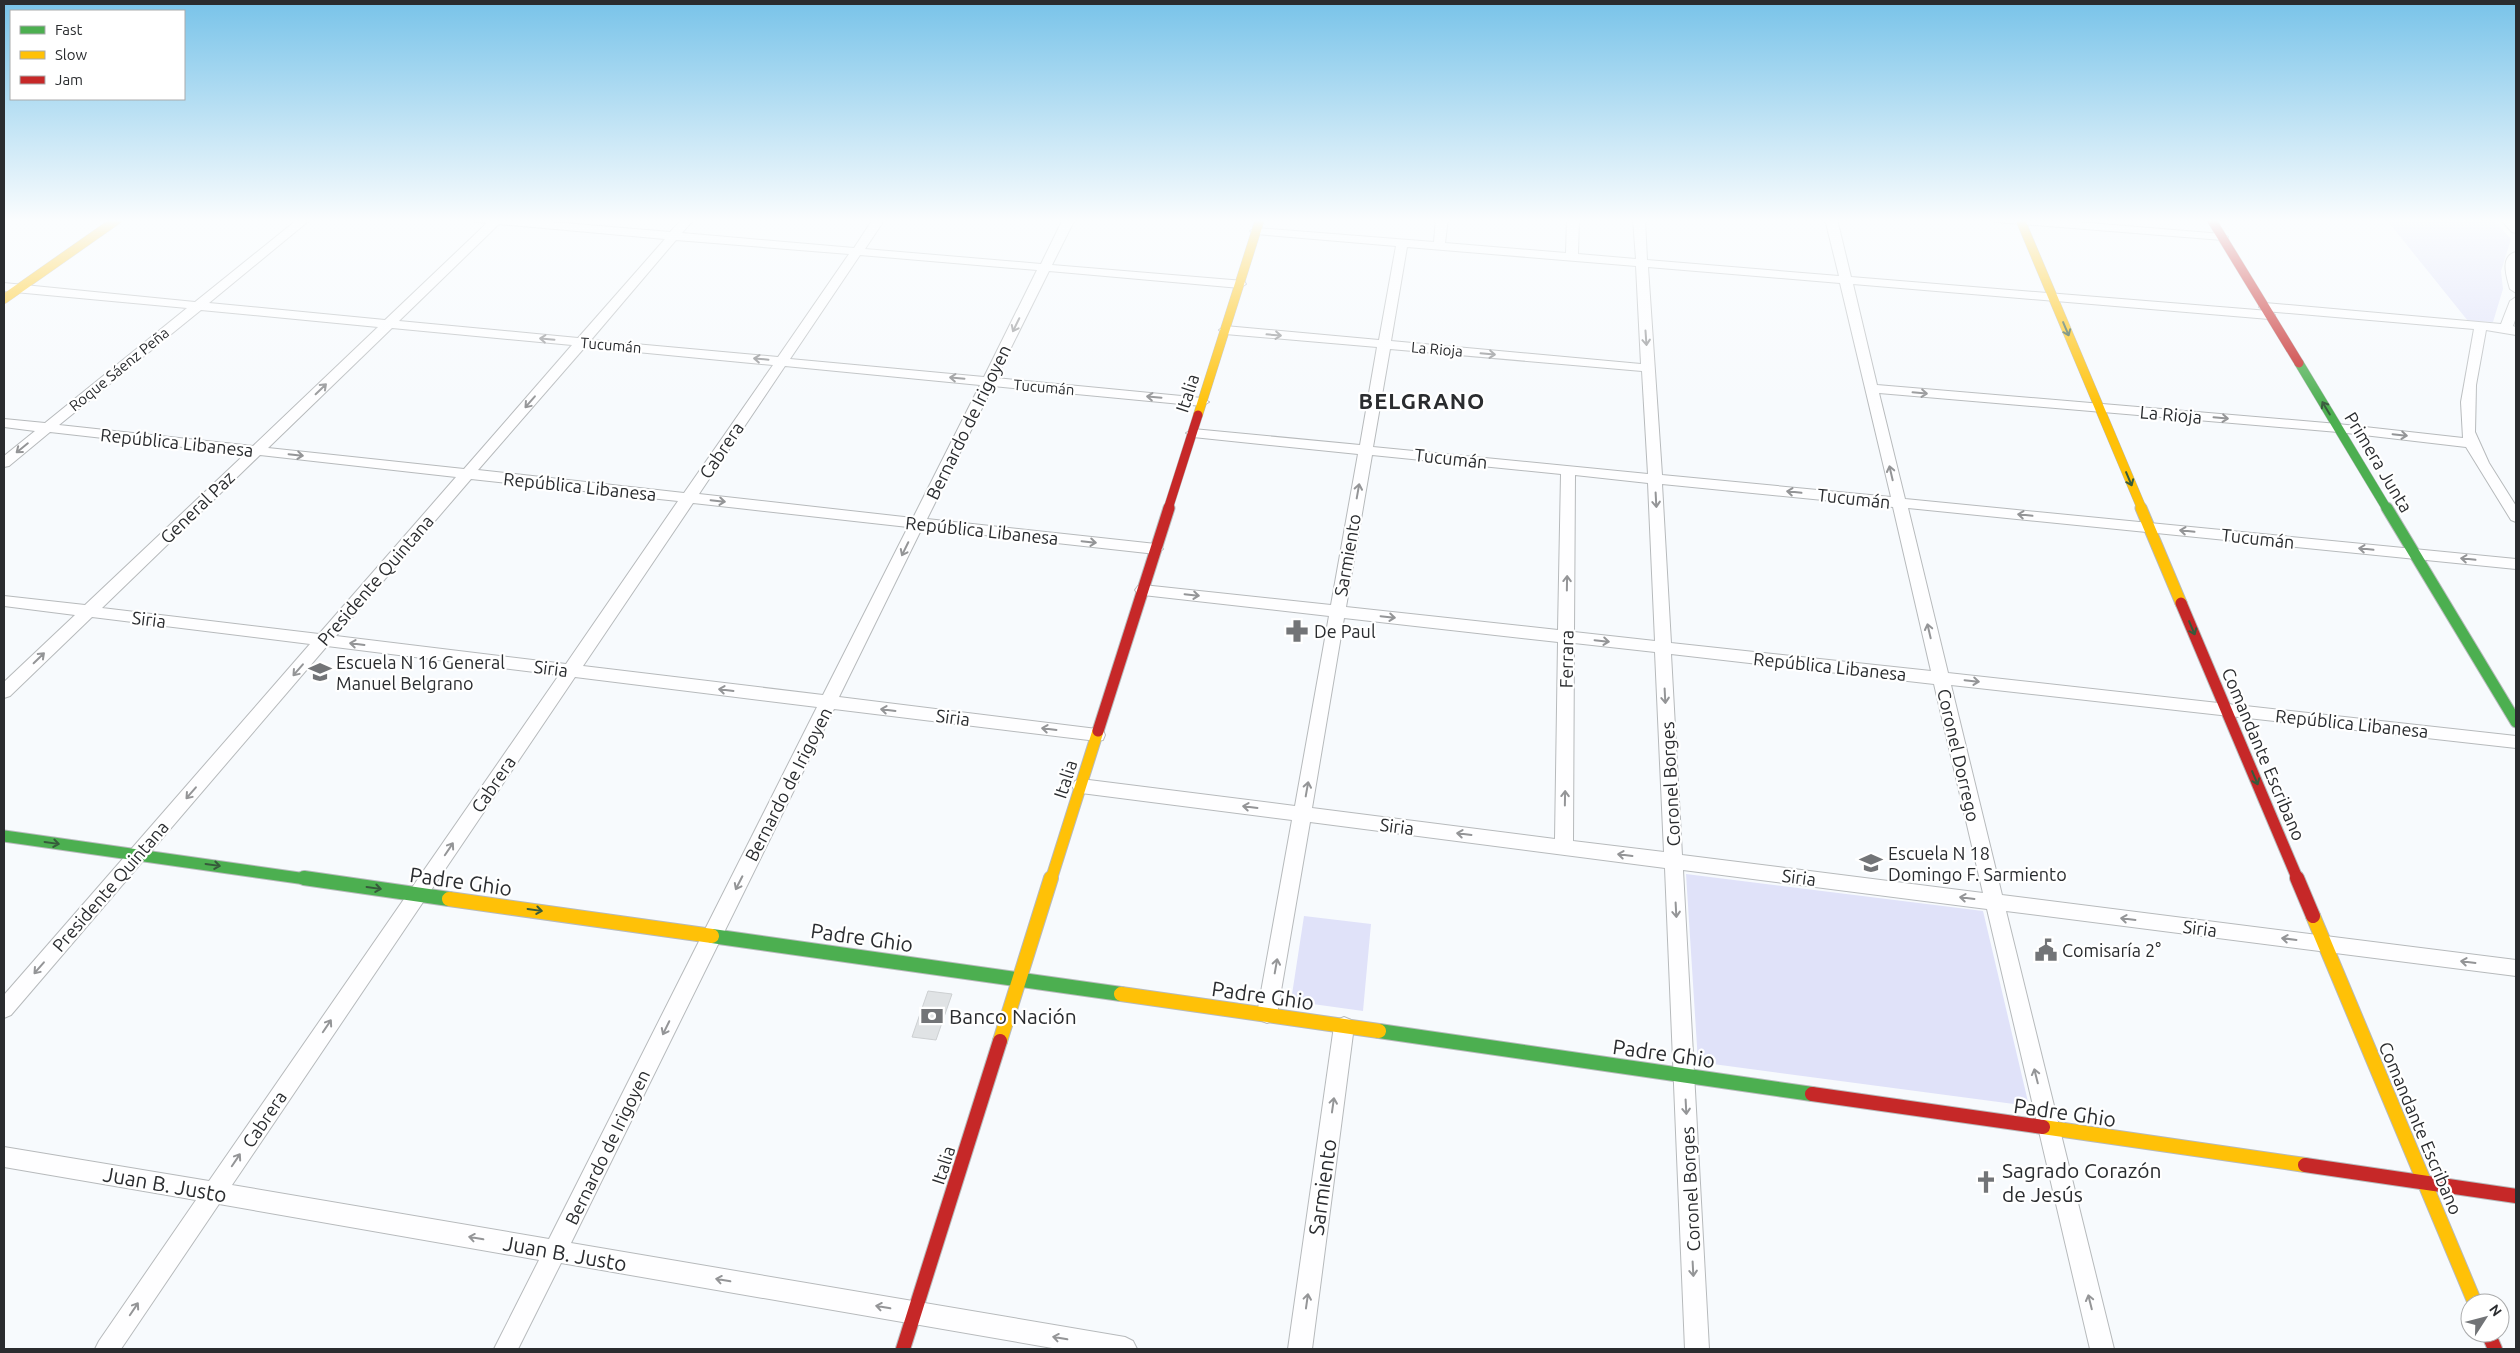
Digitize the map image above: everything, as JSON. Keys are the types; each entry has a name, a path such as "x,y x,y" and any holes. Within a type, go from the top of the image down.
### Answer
{"street":[{"path":"4,300 28,282"},
{"name":"Roque Sáenz Peña","path":"4,463 227,282"},
{"name":"General Paz","path":"4,692 432,282"},
{"name":"Presidente Quintana","path":"4,1009 634,282"},
{"name":"Cabrera","path":"107,1349 836,282"},
{"name":"Bernardo de Irigoyen","path":"506,1349 1038,282"},
{"path":"1217,282 1240,284"},
{"name":"Sarmiento","path":"1267,1014 1395,282"},
{"name":"Coronel Borges","path":"1642,282 1655,479 1697,1349"},
{"name":"Coronel Dorrego","path":"1846,282 2102,1349"},
{"path":"1883,282 2481,326 2511,330 2516,301"},
{"name":"Comandante Escribano","path":"2047,282 2471,1293"},
{"name":"Primera Junta","path":"2249,282 2516,722"},
{"name":"Italia","path":"903,1349 1240,284"},
{"name":"Tucumán","path":"4,287 1202,402"},
{"path":"2481,326 2471,370 2468,411 2472,443 2516,517"},
{"name":"La Rioja","path":"1225,330 1648,368"},
{"name":"La Rioja","path":"1871,388 2338,428 2472,443"},
{"name":"República Libanesa","path":"4,423 1156,549"},
{"name":"Tucumán","path":"1193,433 2516,564"},
{"name":"Ferrara","path":"1564,847 1568,470"},
{"name":"República Libanesa","path":"1143,590 2516,742"},
{"name":"Siria","path":"4,601 1097,735"},
{"name":"Siria","path":"1081,786 2516,968"},
{"name":"Padre Ghio","path":"4,836 1020,978 2516,1196"},
{"name":"Sarmiento","path":"1300,1349 1344,1026"},
{"name":"Juan B. Justo","path":"4,1157 1125,1349"}],"shaded area":[{"path":"2437,282 2502,282 2503,289 2493,322 2468,321"},
{"path":"1686,874 1983,911 2029,1106 1698,1062"},
{"path":"1304,916 1371,924 1363,1011 1291,1001"}],"building":[{"name":"Banco Nación","path":"928,991 952,994 936,1040 912,1037"}],"traffic: fast":[{"path":"2299,363 2516,722"},
{"path":"4,836 449,899"},
{"path":"712,936 1121,994"},
{"path":"1379,1031 1812,1094"}],"traffic: slow":[{"path":"4,299 28,282"},
{"path":"1198,415 1240,282"},
{"path":"2046,282 2181,603"},
{"path":"1000,1041 1098,731"},
{"path":"449,899 712,936"},
{"path":"2313,916 2471,1293"},
{"path":"1121,994 1379,1031"},
{"path":"2043,1127 2305,1165"}],"traffic: jam":[{"path":"2250,282 2299,363"},
{"path":"1098,731 1198,415"},
{"path":"2181,603 2313,916"},
{"path":"903,1349 1000,1041"},
{"path":"1812,1094 2043,1127"},
{"path":"2305,1165 2516,1196"},
{"path":"2492,1343 2495,1349"}],"place":[{"name":"De Paul","path":"1297,631"},
{"name":"Escuela N 16 General Manuel Belgrano","path":"320,672"},
{"name":"Escuela N 18 Domingo F. Sarmiento","path":"1871,863"},
{"name":"Comisaría 2°","path":"2046,950"},
{"name":"Banco Nación","path":"932,1016"},
{"name":"Sagrado Corazón de Jesús","path":"1986,1182"}],"district":[{"name":"BELGRANO","path":"1422,400"}]}
